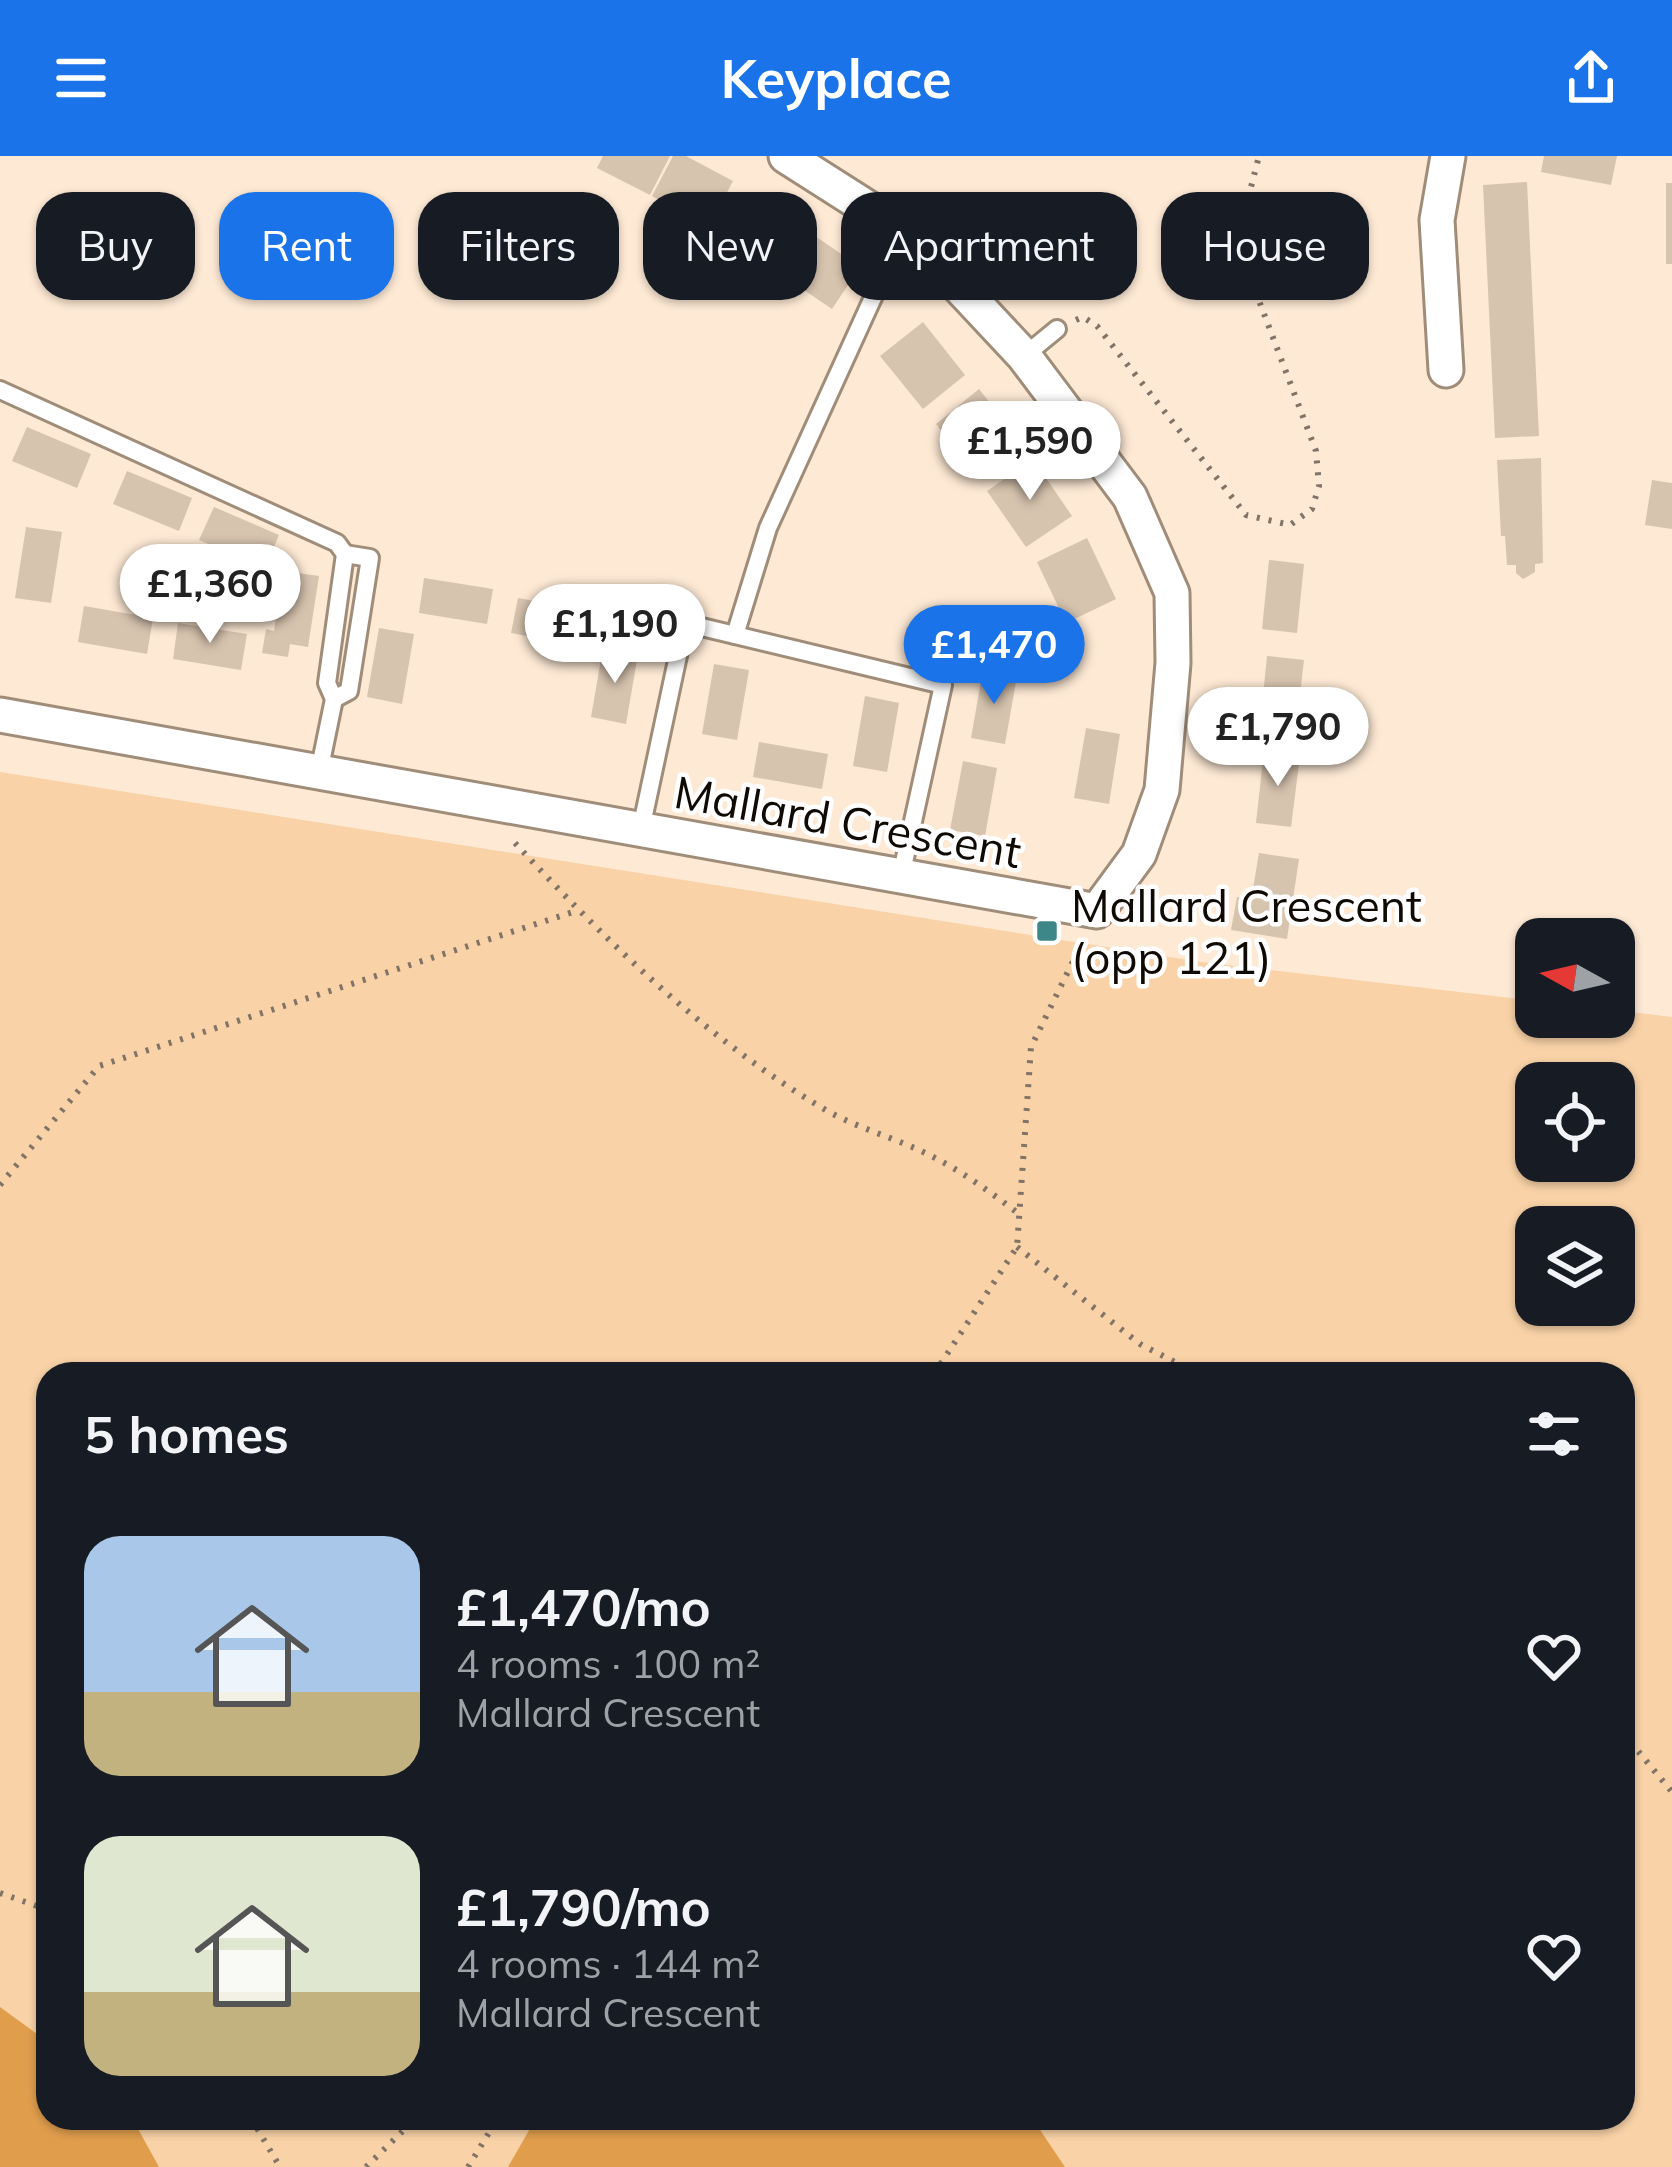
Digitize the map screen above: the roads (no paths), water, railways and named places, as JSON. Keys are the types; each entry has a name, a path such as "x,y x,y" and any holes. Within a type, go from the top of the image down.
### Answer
{"street":[{"path":"786,156 841,192"},
{"path":"1446,370 1437,220 1448,156"},
{"path":"972,300 1024,356"},
{"name":"Mallard Crescent","path":"0,715 1097,911 1139,854 1162,790 1173,663 1172,593 1130,497 1024,356"}],"lane":[{"path":"735,635 768,528 865,300"},
{"path":"1024,356 1057,329"},
{"path":"0,390 337,543 345,554 326,683 334,699 319,772"},
{"path":"640,830 685,623 943,685 902,876"}],"place":[{"name":"Mallard Crescent (opp 121)","path":"1047,931"}]}
